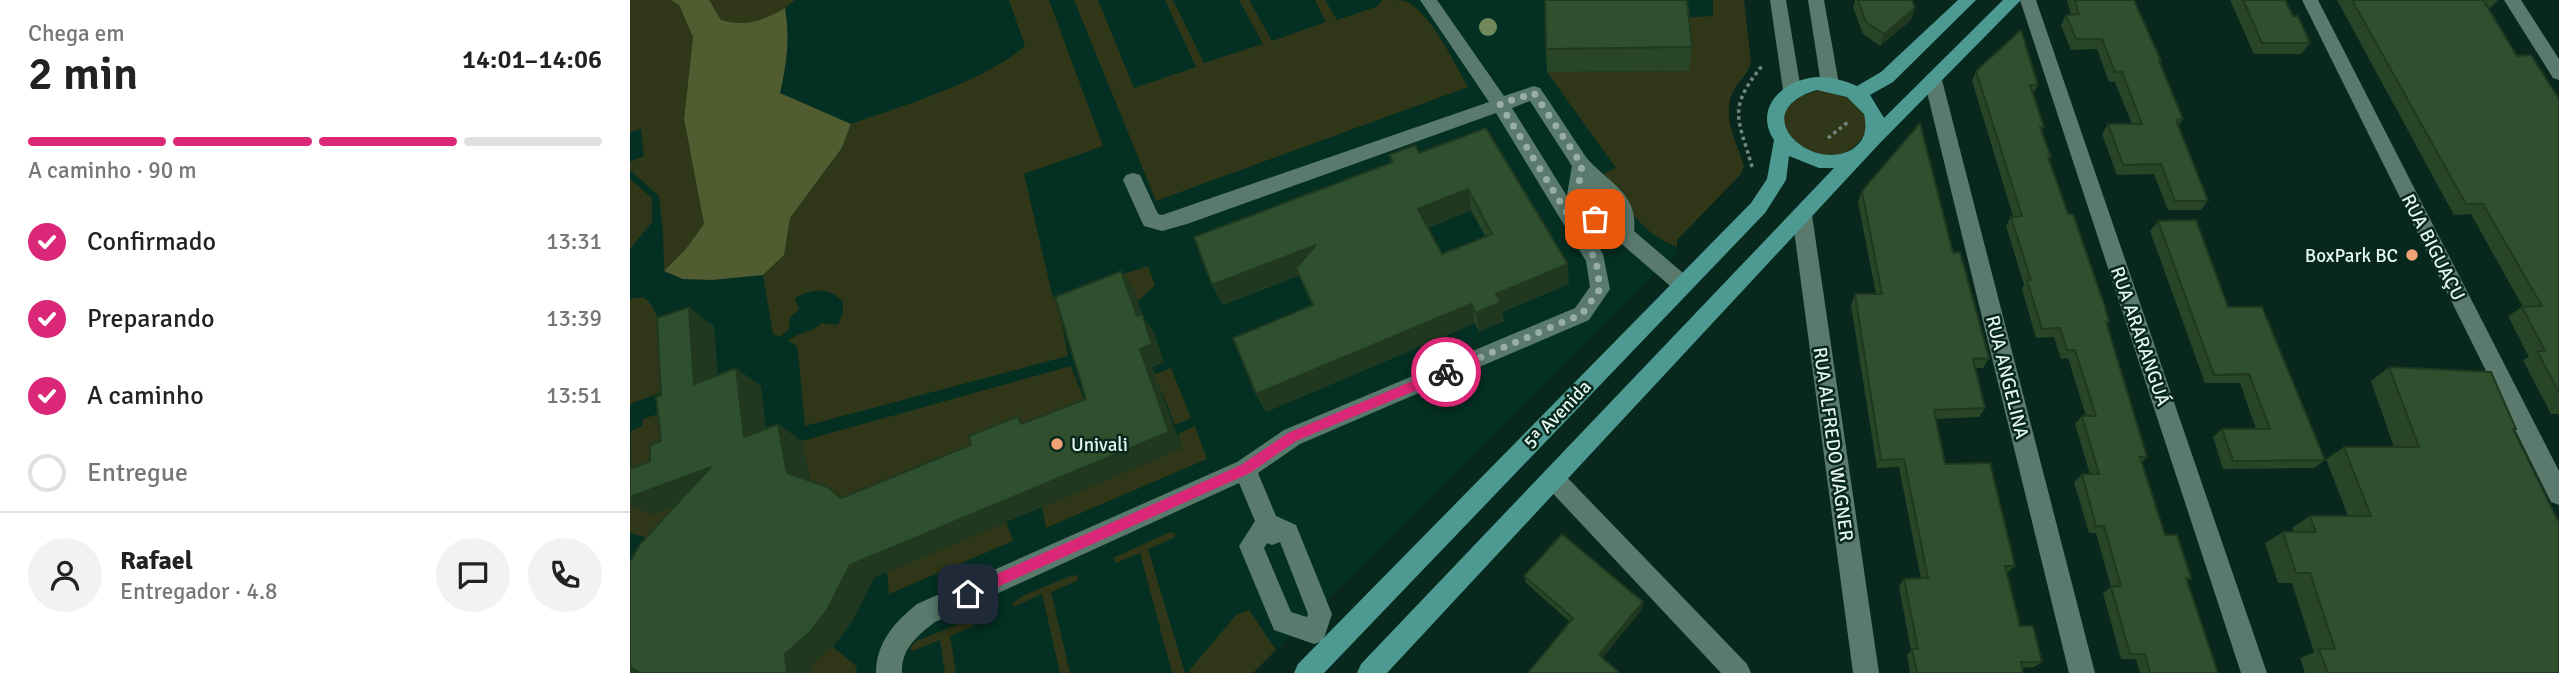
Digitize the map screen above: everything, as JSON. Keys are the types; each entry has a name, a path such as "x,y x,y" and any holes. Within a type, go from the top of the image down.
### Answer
{"main road":[{"path":"1857,94 1887,77 1969,0"},
{"path":"1370,673 1857,156 1868,148 2013,0"},
{"path":"1857,156 1842,161 1825,162 1794,152 1782,142 1775,131 1775,108 1782,97 1792,90 1817,83 1830,84 1857,94 1874,112 1876,137"},
{"name":"5ª Avenida","path":"1315,664 1768,195 1776,180 1782,142"}],"street":[{"path":"889,673 887,663 900,634 926,613 1245,469 1292,437 1582,314 1600,289 1596,260 1500,104 1428,0"},
{"path":"1777,0 1792,90"},
{"path":"1816,0 1830,84"},
{"name":"RUA ARARANGUÁ","path":"2028,0 2254,673"},
{"name":"RUA BIGUAÇU","path":"2310,0 2559,494"},
{"path":"2512,0 2559,73"},
{"name":"RUA ANGELINA","path":"1933,80 2082,673"},
{"path":"1133,180 1150,220 1161,223 1200,212 1534,93 1582,165 1593,192 1624,234 1683,285"},
{"name":"RUA ALFREDO WAGNER","path":"1802,215 1866,673"},
{"path":"1245,469 1314,632 1315,664"},
{"path":"1553,478 1738,673"}],"path":[{"path":"1750,176 1752,169 1748,148 1739,128 1739,107 1741,93 1765,58"}],"shaded area":[{"name":"Univali","path":"630,0 1744,0 1751,62 1749,70 1732,92 1729,127 1744,166 1740,175 1677,240 1677,252 1253,673 630,673"},
{"path":"630,0 671,0 679,5 693,37 684,119 704,224 685,250 664,271 659,196 630,170 630,162 644,156 641,129 630,132"},
{"path":"671,0 709,0 721,20 738,23 762,19 785,8 787,50 780,93 851,124 842,148 790,218 784,255 763,275 712,280 683,279 664,271 685,250 704,224 684,119 693,37 679,5"},
{"path":"709,0 795,0 769,17 741,23 721,20"},
{"path":"1009,0 1049,0 1103,146 1024,174 1053,298 1148,266 1155,285 1138,301 1134,291 1061,319 1068,356 805,426 797,346 788,341 822,323 838,325 843,312 843,302 826,291 801,295 795,298 799,309 790,318 789,329 780,337 773,334 763,275 784,255 790,218 842,149 851,124 966,81 1008,59 1025,46"},
{"path":"1074,0 1098,0 1134,88 1196,67 1165,0 1173,0 1204,63 1263,44 1239,0 1249,0 1272,41 1326,22 1315,0 1325,0 1337,20 1376,7 1383,0 1405,1 1415,7 1433,27 1468,87 1156,201"},
{"path":"1713,0 1744,0 1751,62 1730,99 1729,119 1744,166 1740,175 1677,240 1677,247 1643,226 1627,206 1604,173 1616,168 1547,72 1689,71 1685,18 1713,16"},
{"path":"1818,90 1851,100 1861,110 1869,127 1860,140 1840,154 1817,154 1806,149 1784,131 1786,106 1795,99"},
{"path":"630,179 652,198 652,222 630,249"},
{"path":"643,297 656,314 660,326 665,391 630,404 630,299"},
{"path":"1071,366 1085,402 1171,368 1191,418 1175,425 1162,392 864,513 812,488 802,441"},
{"path":"664,412 668,448 651,514 677,505 670,545 630,533 631,431 642,426 643,419"},
{"path":"1195,426 1207,459 1046,528 1042,507 1182,448 1178,434"},
{"path":"1006,522 1013,541 889,594 887,572"},
{"path":"1170,532 1176,534 1174,538 1148,549 1185,673 1172,673 1140,553 1116,563 1113,558"},
{"path":"1073,575 1078,576 1077,581 1051,592 1070,673 1060,673 1042,594 1013,607 1012,604 1022,596"},
{"path":"1249,610 1276,650 1253,673 1187,673 1236,615"},
{"path":"975,619 974,626 950,636 956,673 945,673 940,640 911,650 910,647 917,641"},
{"path":"832,646 856,666 857,673 812,673 811,664"}],"building":[{"path":"1545,0 1687,0 1692,47 1546,49"},
{"path":"1858,0 1912,0 1915,8 1884,34 1866,22"},
{"path":"2075,0 2134,0 2183,119 2176,120 2208,201 2175,201 2161,164 2123,165 2108,124 2142,124 2122,72 2115,72 2102,39 2076,39 2066,15 2079,14"},
{"path":"2243,0 2285,0 2293,16 2298,16 2310,43 2262,43"},
{"path":"2352,0 2483,0 2517,56 2531,55 2559,99 2559,392 2537,351 2545,351 2522,307 2542,306 2483,204 2466,204"},
{"path":"2021,30 2038,85 2030,85 2044,127 2040,127 2051,157 2048,157 2068,214 2073,214 2105,307 2109,322 2106,322 2147,457 2140,457 2165,535 2177,535 2191,578 2186,578 2218,673 2150,673 2145,654 2130,654 2111,587 2121,586 2104,526 2096,526 2082,474 2099,474 2082,416 2096,416 2075,350 2067,350 2060,328 2042,329 2027,280 2031,280 2011,217 2022,216 1976,71"},
{"path":"1920,123 1953,253 1960,252 1989,358 1973,359 1985,408 1934,410 1945,464 1990,463 2015,566 2005,566 2020,626 2033,626 2042,662 2021,662 2023,673 1917,673 1912,649 1918,649 1904,579 1928,578 1904,459 1881,460 1855,294 1882,294 1862,191"},
{"path":"1486,128 1568,264 1496,294 1501,302 1476,313 1471,304 1256,394 1233,338 1313,305 1296,268 1316,245 1212,285 1194,237 1393,162 1389,155 1415,145 1419,153","holes":["1468,189 1492,234 1442,254 1418,209"]},
{"path":"2196,220 2228,307 2262,307 2325,460 2233,461 2222,429 2270,429 2249,374 2214,375 2158,221"},
{"path":"1121,271 1137,316 1142,314 1152,344 1140,349 1169,432 850,565 827,610 810,632 785,654 787,673 640,673 630,666 630,562 640,544 711,467 630,497 630,469 650,461 650,445 661,441 656,397 661,395 657,318 689,307 694,384 736,368 744,437 778,424 787,473 828,487 841,498 971,445 969,436 1018,416 1021,424 1086,399 1055,297"},
{"path":"2389,367 2491,372 2516,429 2513,429 2559,523 2559,673 2328,673 2319,649 2335,649 2310,573 2296,573 2283,532 2316,532 2310,516 2371,516 2344,447 2419,447"},
{"path":"1562,534 1643,602 1599,655 1620,673 1528,673 1573,618 1524,576"}],"way so far":[{"path":"1446,372 1582,314 1600,289 1596,260 1500,104 1534,93 1582,165 1577,195 1595,219"}],"place":[{"name":"BoxPark BC","path":"2412,255"},
{"name":"Univali","path":"1057,444"}],"route":[{"path":"968,594 1245,469 1292,437 1446,372"}]}
